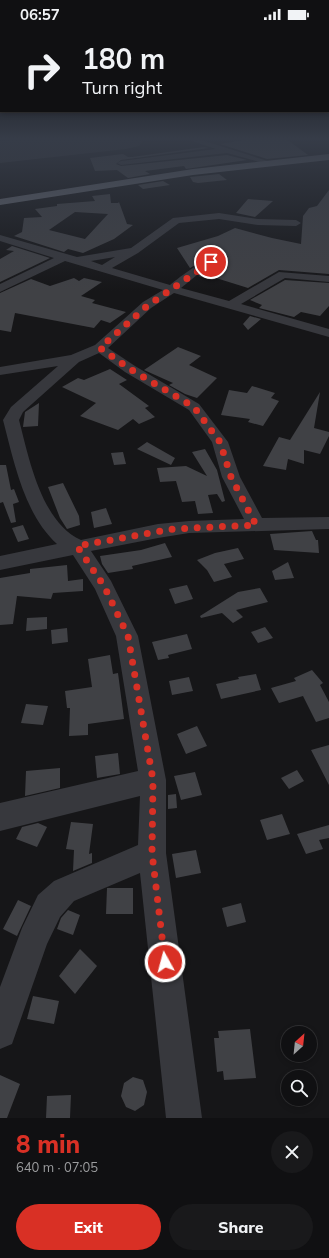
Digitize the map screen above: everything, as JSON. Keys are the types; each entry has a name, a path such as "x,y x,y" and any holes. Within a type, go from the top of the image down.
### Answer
{"highway":[{"path":"0,202 77,189"}],"street":[{"path":"102,269 134,251 176,220 219,216 258,222 296,223"},
{"path":"0,238 172,290 329,333"},
{"path":"76,260 134,251"},
{"path":"0,288 64,257"},
{"path":"0,371 74,359 100,348 147,306 172,290 193,273 222,258"},
{"path":"231,305 284,274 329,279"},
{"path":"100,348 130,369 194,407 220,442 231,477 256,525"},
{"path":"74,359 16,410 11,420 27,481 54,531 64,540 77,546 104,586 128,636 153,780 152,853 184,1118"},
{"path":"0,563 77,546 173,529 329,523"},
{"path":"0,817 153,780"},
{"path":"0,1032 33,938 50,906 64,891 152,853"}],"building":[{"path":"329,190 329,274 279,270 248,288 216,278 212,280 198,276 227,261 228,257 226,254 212,256 190,268 177,248 218,236 235,228 301,244 303,216 309,208 317,206"},
{"path":"110,194 111,203 119,202 127,224 133,225 114,239 83,253 68,249 64,252 14,236 22,232 24,218 42,217 35,209 57,206 57,204 95,201 92,196","holes":["75,212 108,214 85,239 49,230"]},
{"path":"248,199 273,201 255,217 236,213"},
{"path":"12,246 50,258 0,282 0,259 14,251 6,250"},
{"path":"74,278 79,281 84,278 102,282 81,296 95,300 92,303 126,312 110,323 101,320 94,328 15,313 11,332 0,330 0,293 31,279 50,286"},
{"path":"285,280 329,283 329,306 320,316 301,312 294,317 259,308 262,305 250,300"},
{"path":"250,316 261,319 248,330 243,324"},
{"path":"178,347 201,356 189,365 217,378 197,398 185,394 169,385 173,383 144,370"},
{"path":"110,369 127,380 119,384 149,406 145,408 155,417 139,424 133,419 118,430 80,416 96,403 62,387 78,378 84,380"},
{"path":"252,386 275,393 271,398 279,401 263,426 248,422 250,419 221,415 229,390 247,393"},
{"path":"320,392 314,428 329,432 329,436 320,454 304,450 304,464 288,459 286,470 263,466 279,437 290,440"},
{"path":"39,403 38,426 23,427 25,412"},
{"path":"147,442 175,458 171,465 137,449"},
{"path":"205,449 217,470 225,501 222,502 217,494 208,495 213,513 198,514 195,501 182,502 176,481 160,482 157,468 186,466 207,476 192,452"},
{"path":"123,452 126,464 114,465 111,453"},
{"path":"0,465 6,465 11,490 14,489 19,502 13,504 16,522 11,523 3,502 0,503"},
{"path":"63,483 79,516 80,525 67,529 60,518 48,487"},
{"path":"106,508 112,524 94,528 91,512"},
{"path":"23,525 29,539 18,542 12,528"},
{"path":"312,531 316,540 318,540 319,553 274,550 270,534"},
{"path":"165,543 172,557 132,566 133,569 108,573 102,564 100,556 141,550"},
{"path":"238,548 244,559 224,564 232,577 214,582 207,570 197,560 215,553"},
{"path":"288,562 294,578 275,580 272,571"},
{"path":"67,565 68,581 83,579 83,591 53,593 51,599 17,596 13,624 0,625 0,578 30,573 30,569"},
{"path":"187,585 193,599 175,604 169,589"},
{"path":"260,588 268,602 236,610 243,617 233,623 222,613 201,618 200,616 238,592"},
{"path":"47,617 47,629 26,631 27,618"},
{"path":"265,627 273,638 258,643 251,632"},
{"path":"67,628 68,642 52,644 51,630"},
{"path":"187,634 192,649 168,655 169,658 158,660 152,642"},
{"path":"110,655 113,674 118,673 124,719 88,724 88,735 69,736 70,708 67,708 65,691 92,687 88,659"},
{"path":"312,670 323,683 320,685 329,702 329,718 316,722 303,696 279,703 271,688 296,681 294,678"},
{"path":"256,674 261,690 221,699 216,684 239,679 238,677"},
{"path":"189,677 193,691 172,695 169,681"},
{"path":"26,704 48,706 43,725 21,723"},
{"path":"197,726 207,746 186,754 177,734"},
{"path":"329,745 329,785 311,750"},
{"path":"118,753 120,774 97,778 95,756"},
{"path":"60,768 60,788 25,796 26,771"},
{"path":"297,770 304,781 289,789 281,778"},
{"path":"195,772 202,795 181,800 174,776"},
{"path":"176,794 177,808 168,809 168,795"},
{"path":"282,814 290,834 267,840 260,820"},
{"path":"71,822 93,824 89,854 92,853 92,863 73,871 74,850 66,849"},
{"path":"38,823 47,827 37,847 16,839 22,827"},
{"path":"329,825 329,838 319,840 323,849 306,854 297,834"},
{"path":"196,850 201,873 176,878 172,854"},
{"path":"107,888 133,888 133,914 106,914"},
{"path":"18,900 31,906 17,936 3,929"},
{"path":"241,903 246,922 227,927 222,908"},
{"path":"68,910 80,915 73,935 57,929 61,918"},
{"path":"80,949 97,966 75,994 59,976"},
{"path":"33,996 59,1001 54,1024 27,1019"},
{"path":"250,1029 256,1078 224,1080 223,1071 217,1072 214,1038 219,1038 218,1031"},
{"path":"0,1075 20,1084 7,1118 0,1118"},
{"path":"133,1077 143,1080 147,1092 144,1105 135,1111 126,1107 121,1096 124,1083"},
{"path":"71,1095 70,1118 46,1118 47,1096"}],"route":[{"path":"165,962 152,853 153,780 128,636 104,586 77,546 158,531 189,527 256,525 231,477 220,442 194,407 130,369 100,348 147,306 211,262"}]}
